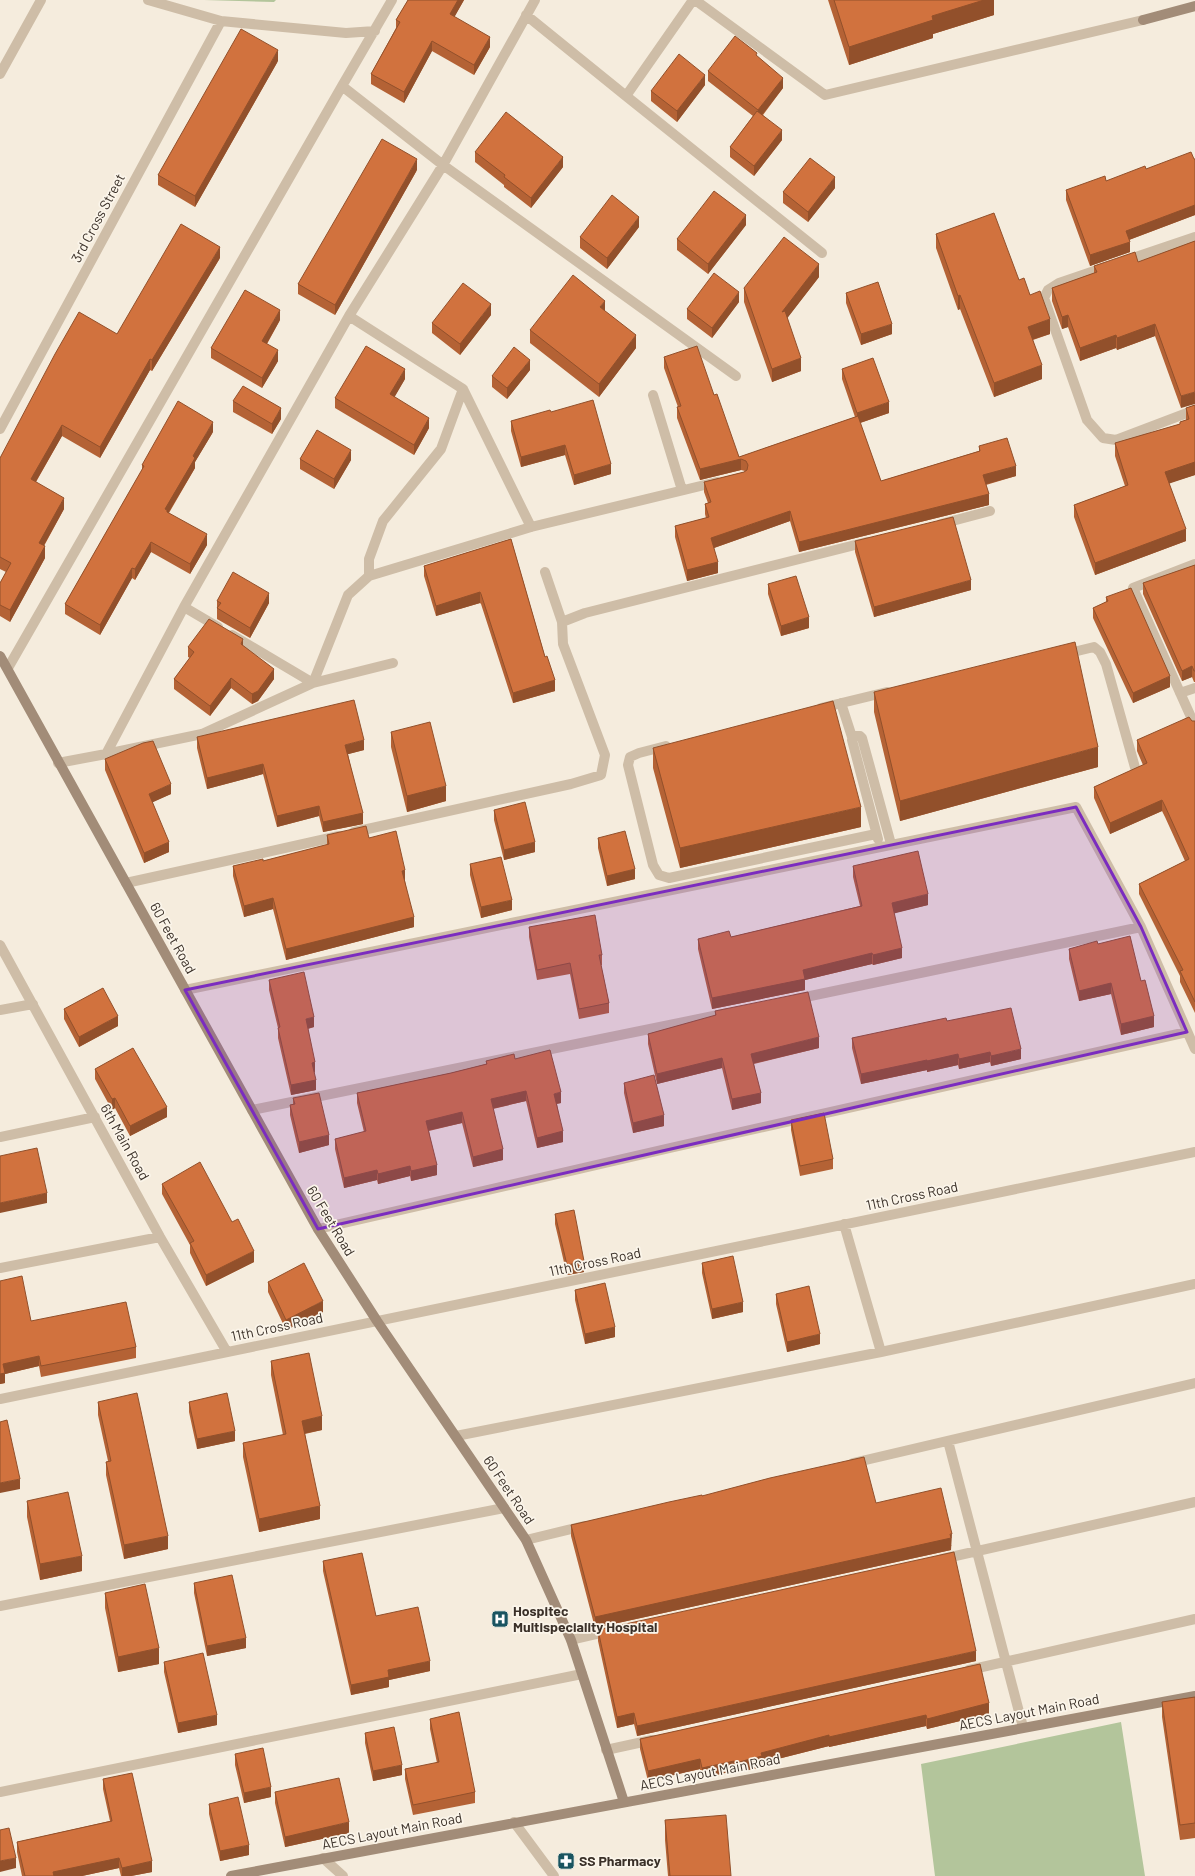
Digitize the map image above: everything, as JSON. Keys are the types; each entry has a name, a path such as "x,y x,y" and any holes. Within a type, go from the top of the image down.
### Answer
{"street":[{"path":"0,74 41,0"},
{"path":"148,0 221,21 346,33 375,31"},
{"path":"8,668 392,0"},
{"path":"106,754 184,607 349,316 443,165 535,0"},
{"path":"626,96 694,0 825,95 1143,20 1195,6"},
{"path":"526,15 822,253"},
{"name":"3rd Cross Street","path":"0,429 221,21"},
{"path":"342,86 443,165 736,376"},
{"path":"1195,237 1059,283 1048,290 1044,298 1087,420 1103,438 1116,440 1195,410"},
{"path":"349,316 463,389 532,526"},
{"path":"369,576 369,559 383,521 441,449 463,389"},
{"path":"653,395 682,490"},
{"path":"312,683 348,595 369,576 532,526 727,480"},
{"path":"929,527 990,511"},
{"path":"562,622 585,613 875,540"},
{"path":"1195,564 1133,588 1195,726"},
{"path":"126,883 571,784 601,775 605,755 563,644 562,622 545,572"},
{"path":"184,607 312,683"},
{"path":"1057,655 1094,647 1100,652 1106,664 1136,771"},
{"name":"60 Feet Road","path":"0,656 8,668 58,763 318,1229 377,1321 526,1540 571,1640 624,1802"},
{"path":"58,763 202,734 312,683 393,663"},
{"path":"1180,693 1195,688"},
{"path":"810,711 899,689"},
{"path":"841,703 852,737 880,847"},
{"path":"852,737 857,735 862,738 891,844"},
{"path":"678,743 639,753 630,757 628,765 653,866 659,875 669,878 875,830 885,823"},
{"path":"185,990 1076,807 1141,927 1195,1048"},
{"path":"786,1001 1141,927"},
{"name":"6th Main Road","path":"0,944 160,1237 227,1352"},
{"path":"0,1010 33,1004"},
{"path":"252,1110 739,1010"},
{"path":"318,1229 1187,1032"},
{"path":"0,1137 95,1117"},
{"name":"11th Cross Road","path":"0,1399 1195,1152"},
{"path":"844,1224 881,1352"},
{"path":"0,1268 160,1237"},
{"path":"456,1436 881,1352 1195,1284"},
{"path":"840,1466 1195,1382"},
{"path":"948,1441 1023,1727"},
{"path":"929,1562 1195,1502"},
{"path":"0,1606 504,1508"},
{"path":"526,1540 595,1524"},
{"path":"959,1672 1195,1619"},
{"path":"571,1640 618,1629"},
{"path":"0,1792 582,1674"},
{"name":"AECS Layout Main Road","path":"231,1876 1195,1696"},
{"path":"606,1750 660,1738"},
{"path":"514,1822 554,1876"},
{"path":"323,1858 342,1876"}],"highlighted area":[{"path":"1076,807 1141,927 1187,1032 318,1229 185,990"}],"green space":[{"path":"204,0 276,0 274,2"},
{"path":"1121,1722 1145,1876 935,1876 921,1764"}],"building":[{"path":"408,0 458,0 450,14 490,37 474,65 432,41 404,92 371,74 400,22 396,20"},
{"path":"834,0 984,0 932,16 933,20 849,47"},
{"path":"241,29 278,50 195,196 158,175"},
{"path":"735,36 757,53 756,55 783,78 758,110 708,71"},
{"path":"679,54 705,75 677,111 651,91"},
{"path":"757,111 782,130 754,166 730,147"},
{"path":"506,112 563,157 531,198 504,177 505,175 475,152"},
{"path":"382,139 417,159 335,305 298,284"},
{"path":"1191,152 1195,159 1195,205 1126,231 1130,242 1090,255 1066,190 1105,176 1106,181 1145,166 1146,169"},
{"path":"810,158 835,177 808,212 783,192"},
{"path":"714,191 746,215 708,264 677,239"},
{"path":"612,195 639,217 607,258 580,237"},
{"path":"994,213 1019,280 1024,278 1030,295 1040,291 1050,319 1028,327 1042,365 994,383 960,295 958,296 936,234"},
{"path":"181,224 220,247 152,360 150,359 100,447 62,425 31,479 64,498 39,543 45,546 10,610 0,605 0,583 11,563 0,557 0,458 79,312 117,334"},
{"path":"784,237 819,264 782,312 785,311 801,358 772,369 744,288"},
{"path":"1195,241 1195,392 1181,396 1155,324 1117,338 1116,335 1080,348 1068,315 1062,317 1052,288 1097,272 1094,266 1135,252 1138,262"},
{"path":"714,273 739,292 712,328 687,309"},
{"path":"573,275 605,301 600,307 636,335 599,384 530,330"},
{"path":"878,282 892,324 861,334 846,293"},
{"path":"463,283 491,304 460,344 432,323"},
{"path":"245,290 280,310 262,341 278,350 262,378 211,348"},
{"path":"366,346 405,369 390,394 429,418 414,445 335,398"},
{"path":"697,346 714,395 717,394 739,457 858,416 881,481 980,451 979,446 1007,438 1016,466 983,475 989,494 799,542 790,511 711,538 718,562 687,570 675,526 709,517 705,504 711,502 704,482 744,472 747,470 748,465 746,461 741,459 700,469 677,407 681,406 664,357"},
{"path":"514,347 530,360 507,388 492,376"},
{"path":"873,358 889,402 857,413 842,369"},
{"path":"243,386 281,408 272,424 233,401"},
{"path":"593,400 611,464 574,475 565,445 521,457 511,421 550,410 551,412"},
{"path":"178,401 213,422 193,456 195,458 165,509 167,512 207,534 190,564 151,542 135,569 132,568 100,625 65,604 144,466 142,465"},
{"path":"1195,405 1195,462 1165,472 1186,529 1095,563 1074,505 1128,485 1115,443 1180,424 1180,422 1189,419 1186,408"},
{"path":"317,430 351,450 334,479 300,459"},
{"path":"953,517 971,580 874,607 855,541"},
{"path":"511,539 545,657 547,656 555,680 513,693 480,592 436,606 424,566"},
{"path":"1195,565 1195,671 1192,666 1182,671 1143,583"},
{"path":"233,572 269,593 250,628 217,608 221,603 217,601"},
{"path":"796,576 809,617 781,626 768,584"},
{"path":"1131,588 1170,676 1133,693 1093,608 1108,601 1106,597"},
{"path":"209,619 243,639 241,644 274,669 258,691 252,694 231,678 210,706 174,679 194,652 188,647"},
{"path":"1075,642 1098,747 900,801 874,692"},
{"path":"354,700 364,740 345,745 363,813 323,822 319,806 277,816 263,764 207,778 197,737"},
{"path":"833,701 861,807 680,848 653,748"},
{"path":"1189,717 1192,721 1195,721 1195,1002 1180,971 1183,970 1139,884 1189,859 1165,806 1162,800 1110,823 1094,787 1147,763 1137,740"},
{"path":"430,722 446,786 407,796 391,732"},
{"path":"153,741 171,784 149,794 169,842 144,853 105,759 143,743"},
{"path":"525,802 535,842 504,850 494,810"},
{"path":"366,826 369,838 396,831 405,870 402,871 414,917 286,949 273,898 244,906 233,866 263,859 263,861 329,844 327,835"},
{"path":"625,831 635,869 607,876 598,838"},
{"path":"918,851 928,894 892,903 902,948 873,955 872,953 803,970 805,979 712,998 698,939 729,931 731,937 862,906 853,866"},
{"path":"501,857 512,900 481,907 470,864"},
{"path":"595,915 602,955 599,955 609,1003 579,1009 570,963 537,970 529,927"},
{"path":"1130,936 1141,981 1145,980 1154,1016 1121,1024 1111,983 1079,991 1069,949 1097,941 1098,944"},
{"path":"304,972 314,1017 306,1019 315,1062 312,1063 316,1080 291,1085 269,980"},
{"path":"103,988 118,1016 79,1037 64,1009"},
{"path":"808,992 819,1037 751,1054 761,1093 732,1099 722,1058 657,1074 648,1034 716,1015 715,1011"},
{"path":"1011,1008 1021,1049 991,1056 990,1052 959,1059 958,1054 861,1074 852,1038 946,1018 947,1021"},
{"path":"133,1048 167,1107 130,1126 115,1098 112,1099 95,1069"},
{"path":"550,1050 561,1092 554,1094 563,1131 537,1138 526,1091 491,1099 503,1149 473,1157 462,1112 426,1121 437,1165 411,1171 410,1166 378,1174 377,1170 344,1178 335,1139 366,1131 357,1093 451,1073 487,1064 486,1061 514,1054 515,1059"},
{"path":"654,1075 664,1115 633,1123 624,1083"},
{"path":"319,1093 329,1135 299,1142 290,1105 295,1104 293,1098"},
{"path":"824,1113 833,1159 800,1166 791,1120"},
{"path":"37,1148 47,1193 0,1203 0,1156"},
{"path":"200,1162 232,1222 238,1219 254,1251 206,1275 190,1243 194,1241 162,1184"},
{"path":"574,1210 584,1261 567,1265 555,1214"},
{"path":"733,1256 743,1302 712,1309 702,1263"},
{"path":"304,1263 323,1301 286,1320 268,1282"},
{"path":"22,1276 31,1321 126,1302 136,1347 41,1366 39,1356 3,1364 5,1373 0,1374 0,1281"},
{"path":"605,1283 615,1327 585,1334 575,1290"},
{"path":"809,1286 820,1334 787,1342 776,1294"},
{"path":"309,1353 322,1416 302,1421 320,1506 259,1519 243,1443 286,1434 271,1361"},
{"path":"137,1393 168,1536 124,1545 106,1462 111,1461 98,1402"},
{"path":"227,1393 235,1431 197,1439 189,1402"},
{"path":"7,1420 20,1479 0,1483 0,1422"},
{"path":"864,1457 876,1503 941,1488 952,1534 950,1534 951,1538 595,1617 571,1525 669,1502 702,1496 770,1478"},
{"path":"68,1492 82,1556 40,1564 27,1501"},
{"path":"954,1552 976,1651 637,1726 634,1713 617,1717 598,1630"},
{"path":"362,1553 376,1616 418,1607 430,1661 388,1670 389,1677 351,1685 323,1561"},
{"path":"232,1575 246,1638 207,1646 194,1583"},
{"path":"145,1584 159,1648 118,1657 105,1593"},
{"path":"203,1653 217,1715 178,1723 164,1662"},
{"path":"980,1664 989,1703 927,1719 926,1715 829,1737 829,1735 761,1753 762,1756 735,1763 734,1761 702,1768 700,1759 648,1771 640,1739"},
{"path":"1195,1697 1195,1823 1180,1825 1162,1702"},
{"path":"459,1712 475,1792 413,1805 405,1769 439,1762 430,1719"},
{"path":"394,1727 402,1765 373,1771 365,1733"},
{"path":"263,1748 271,1787 244,1793 235,1754"},
{"path":"132,1773 152,1861 122,1868 119,1858 53,1872 54,1876 25,1876 17,1842 112,1821 103,1779"},
{"path":"339,1778 349,1822 285,1837 275,1792"},
{"path":"238,1797 249,1845 220,1851 209,1804"},
{"path":"726,1815 731,1876 670,1876 665,1820"},
{"path":"9,1828 16,1858 0,1861 0,1830"}],"place":[{"name":"Hospitec Multispeciality Hospital","path":"500,1619"},
{"name":"SS Pharmacy","path":"566,1861"}]}
